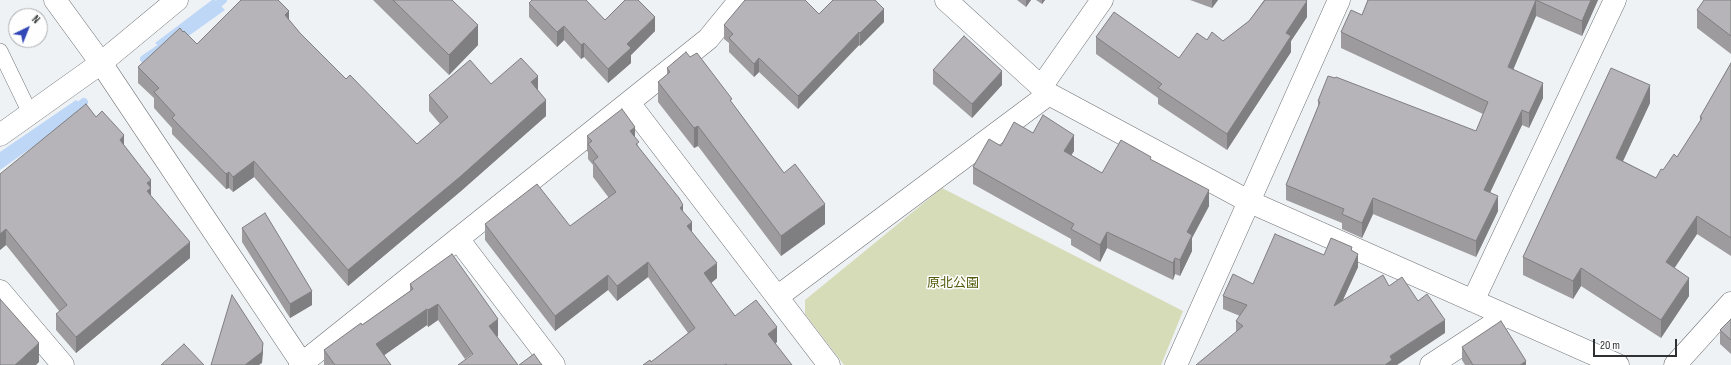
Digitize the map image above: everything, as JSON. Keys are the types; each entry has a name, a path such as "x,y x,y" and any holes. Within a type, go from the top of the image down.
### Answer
{"street":[{"path":"55,0 100,63 302,365 708,39 740,0"},
{"path":"0,135 100,63 177,0"},
{"path":"946,0 1045,90 1250,202 1618,365"},
{"path":"777,297 1045,90 1102,0"},
{"path":"1176,365 1339,0"},
{"path":"1473,300 1616,0"},
{"path":"629,103 829,365"},
{"path":"458,239 554,365"},
{"path":"0,291 63,365"},
{"path":"1675,365 1731,303"},
{"path":"1431,365 1506,316"}],"lane":[{"path":"0,52 30,113"}],"green space":[{"name":"原北公園","path":"942,188 1183,311 1161,365 844,365 805,314 805,300"}],"water":[{"path":"212,0 215,0 225,10 166,52 155,43"},
{"path":"76,100 88,108 0,170 0,152"}],"building":[{"path":"241,0 278,0 289,11 285,15 300,33 346,79 350,75 417,144 448,117 429,95 470,60 491,84 521,58 538,76 531,82 546,100 461,176 348,270 254,161 233,177 229,172 226,174 172,118 175,115 154,92 159,88 138,67 180,28 197,44"},
{"path":"393,0 452,0 478,25 449,55"},
{"path":"532,0 586,0 605,20 625,0 638,0 655,17 627,44 631,48 608,69 584,43 581,45 564,26 557,32 529,3"},
{"path":"745,0 805,0 819,14 833,0 875,0 884,9 860,33 859,32 798,96 759,58 754,64 729,38 733,34 724,25"},
{"path":"1265,0 1307,1 1286,33 1291,36 1227,134 1158,88 1162,84 1096,37 1114,12 1179,58 1197,33 1207,40 1212,32 1223,41 1249,21"},
{"path":"1368,0 1536,0 1508,67 1543,83 1529,113 1522,110 1484,190 1498,196 1476,241 1373,198 1362,223 1342,214 1344,209 1286,185 1320,102 1318,101 1328,76 1336,77 1476,131 1488,102 1341,32 1351,10 1362,15"},
{"path":"1536,0 1591,0 1582,21"},
{"path":"1704,0 1731,0 1731,36 1697,10"},
{"path":"964,36 1002,71 972,104 933,70"},
{"path":"686,52 690,57 697,53 732,99 730,100 784,173 795,164 825,204 781,236 698,126 694,128 658,82 670,72 667,68"},
{"path":"1731,63 1731,238 1697,216 1666,262 1689,278 1661,320 1581,268 1573,281 1523,257 1611,68 1650,85 1616,158 1656,178 1661,169 1663,170 1674,154 1677,157 1702,118 1700,117"},
{"path":"86,104 96,117 102,111 124,135 120,140 151,180 147,183 151,188 147,191 190,242 76,337 56,314 67,305 6,229 0,234 0,174"},
{"path":"622,109 635,127 630,131 639,142 636,144 679,198 683,205 680,208 692,222 687,226 717,263 704,273 735,316 756,300 777,327 768,334 792,365 643,365 650,360 651,362 695,328 648,262 617,286 608,275 555,316 485,224 537,184 570,226 616,192 593,161 598,157 588,144 592,141 587,136"},
{"path":"1043,115 1074,135 1064,151 1102,173 1121,140 1151,157 1150,159 1209,190 1187,232 1192,235 1180,260 1175,258 1173,263 1107,232 1100,245 1071,229 1074,224 973,167 989,139 1001,146 1014,122 1033,133"},
{"path":"265,213 312,291 290,304 242,228"},
{"path":"1275,234 1324,255 1331,238 1352,247 1351,250 1358,254 1334,306 1383,275 1389,286 1402,277 1418,301 1427,294 1445,320 1390,356 1392,360 1385,365 1196,365 1243,326 1236,321 1247,305 1223,296 1233,274 1253,284"},
{"path":"452,254 498,319 489,326 518,365 458,365 473,354 438,304 428,310 427,309 376,344 391,365 335,365 324,350 361,323 362,325 413,289 410,284"},
{"path":"232,295 263,343 262,352 245,365 211,365"},
{"path":"0,299 39,343 15,365 0,365"},
{"path":"1731,319 1731,340 1720,330"},
{"path":"1501,321 1526,361 1520,365 1473,365 1462,347"},
{"path":"184,344 204,365 161,365"},
{"path":"534,354 542,365 519,365"}],"waterway":[{"path":"211,10 223,0"},
{"path":"144,59 163,46"},
{"path":"73,110 84,102"}]}
